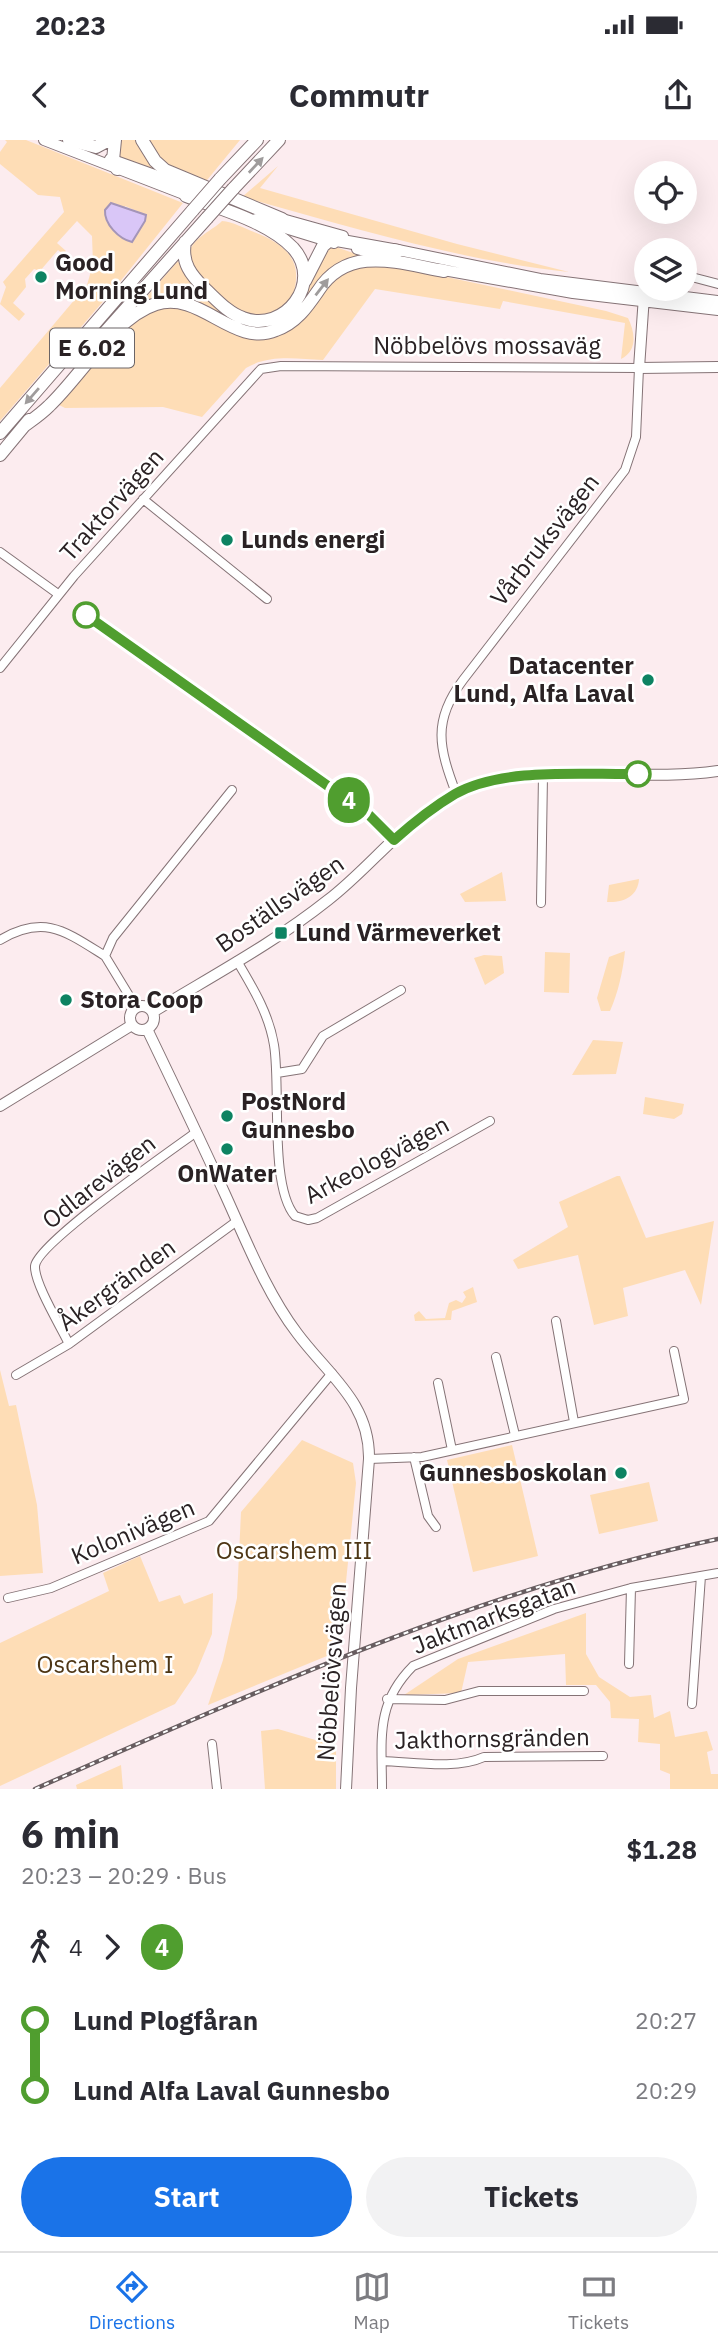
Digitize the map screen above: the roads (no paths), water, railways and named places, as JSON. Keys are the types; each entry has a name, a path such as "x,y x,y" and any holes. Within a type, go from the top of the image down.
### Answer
{"main road":[{"path":"69,140 96,147 109,140"},
{"path":"115,140 115,165"},
{"path":"142,140 155,161 165,170 282,219"},
{"path":"225,175 245,140"},
{"name":"E 6.02","path":"0,433 257,140"},
{"name":"E 6.02","path":"0,454 185,242 279,140"},
{"path":"186,196 281,238 297,254 304,283"},
{"path":"185,242 185,264 215,299 242,318 268,321 294,305 327,242 338,239 398,251"},
{"path":"24,426 49,406 141,311 170,301 184,302 246,332 273,332 293,322 322,284 348,263 378,260 444,271"}],"street":[{"path":"44,140 282,219 398,251 528,277 634,291"},
{"path":"61,140 186,196 327,242 444,271 520,286 634,292"},
{"path":"697,278 718,284"},
{"path":"697,299 718,302"},
{"name":"Vårbruksvägen","path":"456,793 441,743 444,708 625,470 636,437 644,301"},
{"path":"679,301 718,310"},
{"name":"Nöbbelövs mossaväg","path":"256,372 281,366 718,367"},
{"name":"Traktorvägen","path":"0,668 58,594 256,372"},
{"path":"143,499 267,599"},
{"path":"0,554 58,594"},
{"name":"Boställsvägen","path":"153,1012 237,961 327,901 410,826 456,793 486,783 543,775 681,774 718,771"},
{"path":"541,903 543,775"},
{"path":"106,956 117,932 232,789"},
{"path":"0,940 26,927 43,926 106,956 136,1007"},
{"name":"Arkeologvägen","path":"237,961 264,1010 274,1044 282,1175 288,1206 301,1219 317,1218 490,1121"},
{"path":"277,1073 302,1069 323,1036 401,990"},
{"path":"147,1006 153,1012 154,1021 147,1028 140,1030 132,1025 130,1015 136,1007 147,1006"},
{"path":"0,1106 132,1025"},
{"name":"Nöbbelövsvägen","path":"147,1028 237,1222 290,1323 332,1373 359,1411 367,1432 369,1459 346,1789"},
{"name":"Odlarevägen","path":"69,1344 35,1270 37,1256 51,1242 195,1133"},
{"name":"Åkergränden","path":"16,1375 69,1344 237,1222"},
{"path":"556,1321 574,1422"},
{"path":"369,1459 414,1457 452,1450 684,1399 674,1351"},
{"path":"496,1357 515,1435"},
{"name":"Kolonivägen","path":"8,1598 51,1588 209,1521 332,1373"},
{"path":"438,1383 452,1450"},
{"path":"414,1457 428,1516 436,1527"},
{"name":"Jaktmarksgatan","path":"387,1699 396,1683 413,1666 554,1609 631,1588 718,1573"},
{"path":"692,1704 701,1576"},
{"path":"629,1664 631,1588"},
{"path":"382,1789 387,1699 445,1700 479,1691 584,1691"},
{"path":"212,1744 217,1789"},
{"name":"Jakthornsgränden","path":"382,1761 458,1763 472,1762 484,1756 603,1756"}],"railway":[{"path":"35,1789 370,1646 542,1586 629,1560 718,1539"}],"place":[{"name":"Good Morning Lund","path":"41,277"},
{"name":"Lunds energi","path":"227,540"},
{"name":"Datacenter Lund, Alfa Laval","path":"648,680"},
{"name":"Lund Värmeverket","path":"281,933"},
{"name":"Stora Coop","path":"66,1000"},
{"name":"PostNord Gunnesbo","path":"227,1116"},
{"name":"OnWater","path":"227,1149"},
{"name":"Gunnesboskolan","path":"621,1473"}],"park label":[{"name":"Oscarshem III","path":"294,1551"},
{"name":"Oscarshem I","path":"105,1665"}]}
